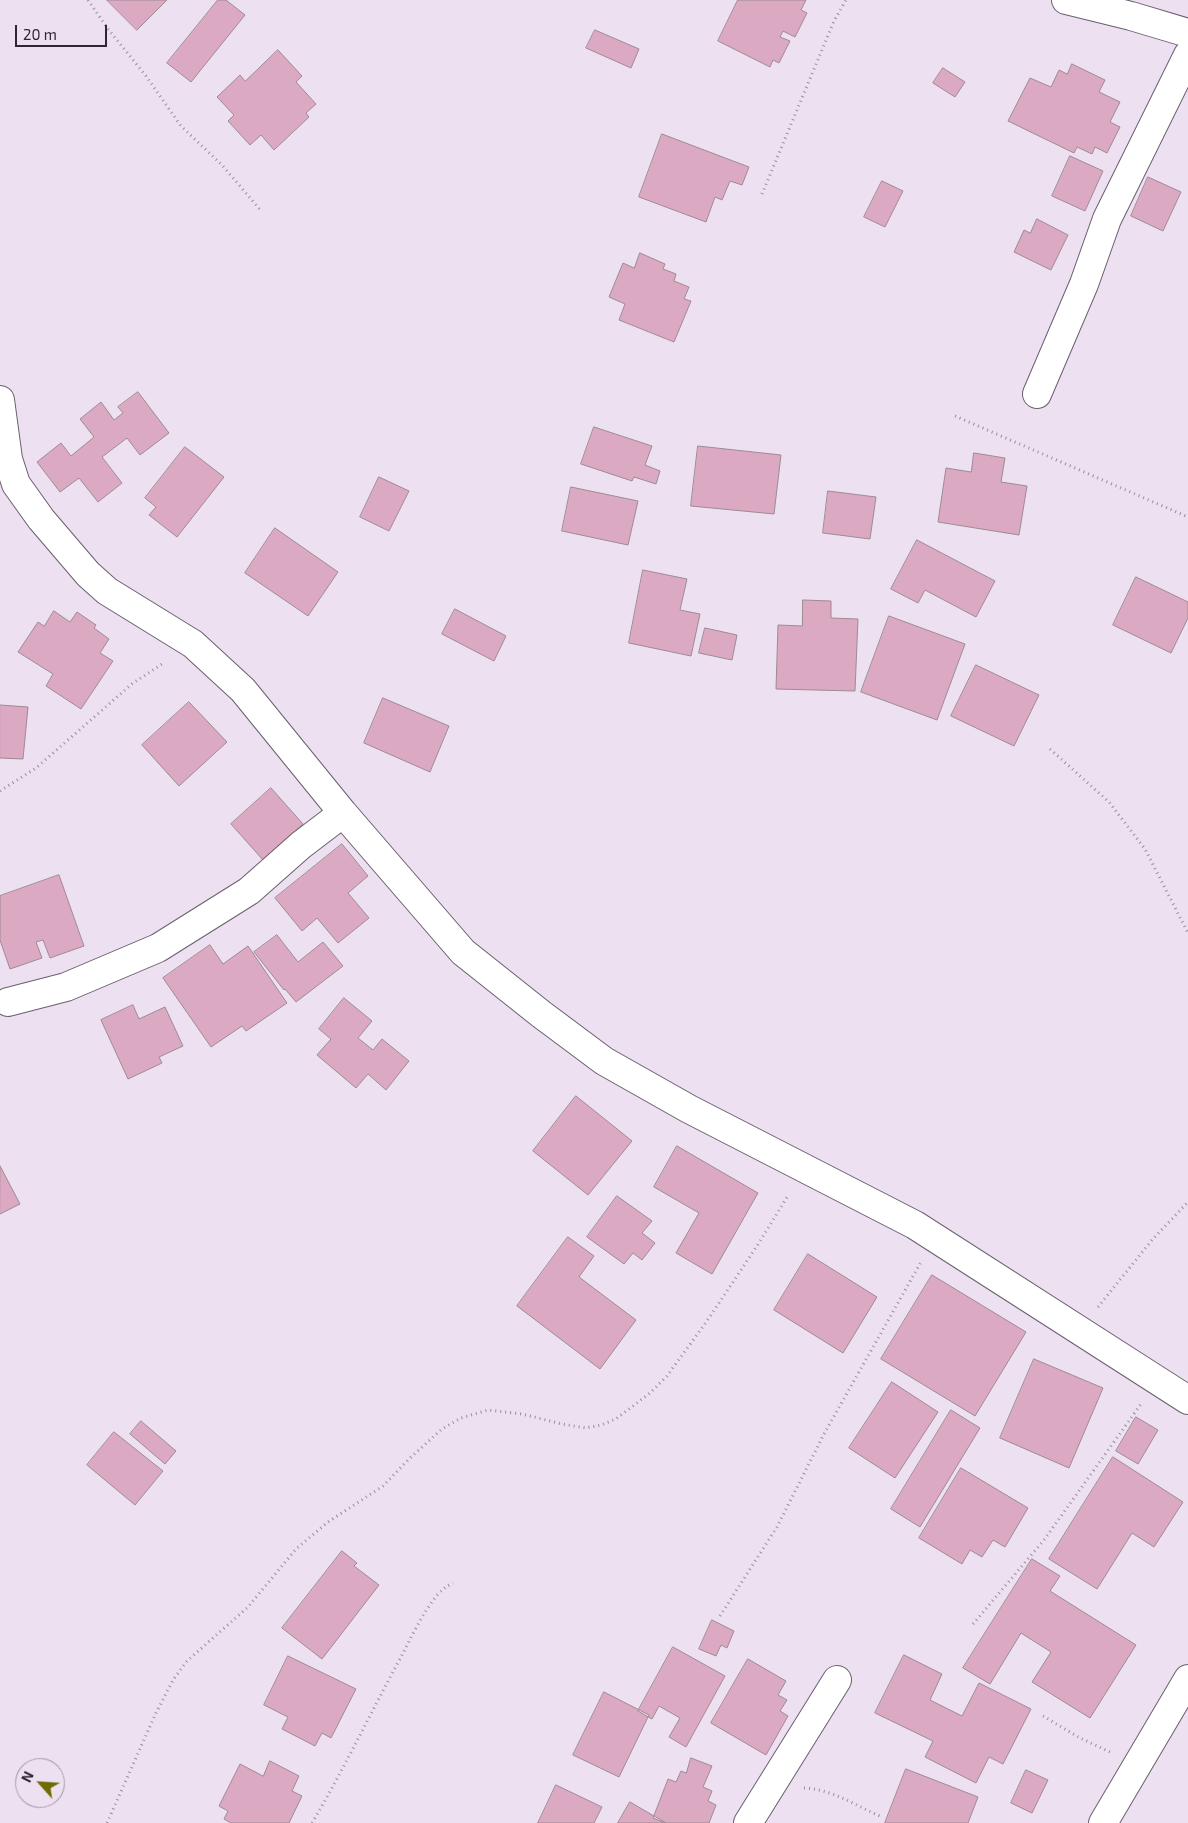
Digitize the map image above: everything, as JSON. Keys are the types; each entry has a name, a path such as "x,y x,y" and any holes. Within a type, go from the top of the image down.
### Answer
{"street":[{"path":"1066,0 1131,16 1188,33"},
{"path":"1037,394 1084,284 1108,219 1188,55"},
{"path":"0,400 8,459 16,484 41,519 88,574 107,591 193,644 243,690 343,813 463,952 604,1061 688,1109 915,1225 1188,1400"},
{"path":"8,1002 66,987 158,948 249,891 301,845 343,813"},
{"path":"1103,1823 1188,1679"},
{"path":"748,1823 837,1680"}],"path":[{"path":"88,0 181,126 222,166 262,212"},
{"path":"762,194 834,21 846,0"},
{"path":"955,416 1188,517"},
{"path":"0,790 36,768 133,683 193,644"},
{"path":"1050,749 1109,802 1145,849 1188,933"},
{"path":"107,1823 155,1715 173,1680 187,1661 248,1607 296,1549 328,1522 383,1486 410,1458 442,1430 461,1418 488,1410 522,1414 569,1426 586,1428 616,1419 644,1398 667,1376 707,1321 757,1246 804,1168"},
{"path":"1079,1331 1152,1240 1188,1202"},
{"path":"720,1616 776,1527 824,1434 935,1238"},
{"path":"973,1624 1044,1540 1130,1419 1159,1383"},
{"path":"312,1823 330,1794 383,1689 417,1628 437,1595 445,1586 453,1583"},
{"path":"1043,1716 1080,1738 1137,1765"},
{"path":"766,1794 804,1788 820,1789 882,1817"}],"building":[{"path":"107,0 167,0 137,30"},
{"path":"218,0 226,0 245,15 191,82 167,63"},
{"path":"738,0 806,0 801,10 807,13 795,37 783,31 780,37 790,41 779,63 773,60 770,67 718,41"},
{"path":"595,30 639,49 631,68 586,48"},
{"path":"278,50 302,76 296,82 316,104 306,113 309,117 274,150 261,135 250,145 228,121 234,115 217,97 240,75 245,81"},
{"path":"1072,64 1105,80 1099,92 1120,102 1110,122 1120,127 1107,153 1095,147 1092,154 1077,147 1074,153 1008,121 1030,78 1051,87 1059,70 1067,74"},
{"path":"943,68 965,82 955,97 933,83"},
{"path":"662,134 749,167 742,185 730,181 722,200 715,197 706,222 639,197"},
{"path":"1070,156 1103,171 1085,211 1052,196"},
{"path":"1148,177 1181,192 1163,231 1131,216"},
{"path":"882,181 903,191 885,227 864,217"},
{"path":"1037,219 1068,235 1051,270 1014,252 1024,230 1030,233"},
{"path":"640,253 665,264 663,269 676,274 674,281 689,287 684,299 691,301 674,342 619,320 625,304 609,297 623,263 634,268"},
{"path":"138,392 169,433 140,455 127,438 102,457 122,483 98,502 79,478 60,492 37,462 61,443 71,456 94,437 80,419 101,402 114,420 123,413 118,407"},
{"path":"594,427 652,446 645,465 660,471 656,484 634,477 632,481 581,464"},
{"path":"698,446 781,455 774,514 691,506"},
{"path":"185,447 224,477 177,537 149,515 156,507 145,498"},
{"path":"974,453 1005,458 1001,482 1027,486 1019,535 938,522 946,468 971,472"},
{"path":"379,477 409,491 389,531 360,517"},
{"path":"571,487 638,501 628,545 562,531"},
{"path":"828,491 876,497 870,539 823,533"},
{"path":"275,528 338,572 308,616 245,573"},
{"path":"917,540 995,581 976,617 925,590 918,603 891,589"},
{"path":"643,570 687,579 680,610 700,614 691,656 629,643"},
{"path":"1136,577 1188,602 1188,618 1171,653 1113,625"},
{"path":"803,600 831,601 831,618 858,619 855,691 776,689 778,625 802,626"},
{"path":"455,609 506,636 494,661 442,634"},
{"path":"54,611 70,622 77,612 96,625 94,628 109,639 100,653 113,661 81,709 46,686 53,674 18,652 38,622 44,626"},
{"path":"889,616 965,644 937,720 861,692"},
{"path":"705,628 737,635 732,660 699,653"},
{"path":"976,665 1039,695 1014,746 951,716"},
{"path":"383,698 449,726 430,772 364,743"},
{"path":"189,702 227,742 179,786 142,745"},
{"path":"0,705 28,707 23,759 0,758"},
{"path":"271,788 303,824 263,860 231,824"},
{"path":"342,844 368,876 348,893 369,918 338,943 317,918 302,931 275,898"},
{"path":"59,875 84,946 50,958 43,940 36,942 42,958 10,969 0,940 0,896"},
{"path":"277,935 298,962 323,942 343,966 296,1002 254,952"},
{"path":"210,945 223,964 248,946 287,1003 246,1031 242,1026 211,1047 163,978"},
{"path":"344,998 372,1021 358,1038 373,1050 382,1039 409,1061 386,1090 368,1074 356,1088 317,1055 331,1039 319,1029"},
{"path":"133,1005 139,1019 165,1007 183,1046 159,1057 162,1063 128,1079 101,1020"},
{"path":"576,1096 632,1141 588,1195 533,1151"},
{"path":"677,1146 758,1193 712,1274 676,1253 699,1213 654,1187"},
{"path":"0,1166 20,1204 0,1214"},
{"path":"617,1196 652,1221 642,1233 655,1243 642,1260 633,1253 624,1264 587,1237"},
{"path":"568,1237 594,1256 579,1277 636,1320 600,1369 517,1306"},
{"path":"808,1254 877,1297 843,1353 774,1310"},
{"path":"932,1275 1026,1332 975,1416 881,1359"},
{"path":"1034,1359 1103,1388 1069,1468 1000,1438"},
{"path":"892,1382 938,1412 895,1478 849,1448"},
{"path":"951,1410 980,1428 920,1527 891,1509"},
{"path":"1136,1417 1158,1430 1138,1464 1116,1451"},
{"path":"141,1421 176,1451 165,1464 130,1434"},
{"path":"114,1432 163,1471 135,1505 87,1465"},
{"path":"1113,1457 1183,1502 1154,1547 1132,1533 1097,1589 1049,1559"},
{"path":"961,1468 1028,1508 1005,1547 993,1540 982,1557 970,1550 962,1564 919,1538"},
{"path":"342,1551 357,1563 354,1566 379,1585 322,1659 282,1628"},
{"path":"1032,1559 1060,1576 1050,1591 1136,1645 1090,1718 1032,1682 1051,1652 1021,1633 990,1684 963,1668"},
{"path":"712,1620 734,1631 727,1648 721,1645 716,1656 699,1649"},
{"path":"673,1647 725,1676 686,1747 669,1737 680,1718 659,1706 652,1719 638,1711"},
{"path":"904,1655 942,1674 930,1700 962,1716 979,1683 1031,1709 1003,1764 989,1757 976,1783 925,1757 933,1741 875,1713"},
{"path":"288,1656 356,1689 331,1738 322,1733 315,1746 282,1729 288,1717 264,1705"},
{"path":"748,1659 786,1681 778,1695 787,1700 780,1711 788,1716 766,1755 711,1723"},
{"path":"604,1692 649,1715 619,1777 573,1755"},
{"path":"691,1758 712,1766 703,1787 712,1791 708,1801 716,1805 709,1823 665,1823 653,1818 668,1779 676,1782 681,1771 686,1773"},
{"path":"270,1761 299,1776 292,1791 302,1796 289,1823 231,1823 224,1819 228,1811 219,1806 240,1764 263,1776"},
{"path":"906,1769 978,1797 968,1823 885,1823"},
{"path":"1026,1770 1048,1780 1032,1813 1011,1803"},
{"path":"556,1785 602,1807 594,1823 538,1823"},
{"path":"630,1802 666,1823 618,1823"}]}
